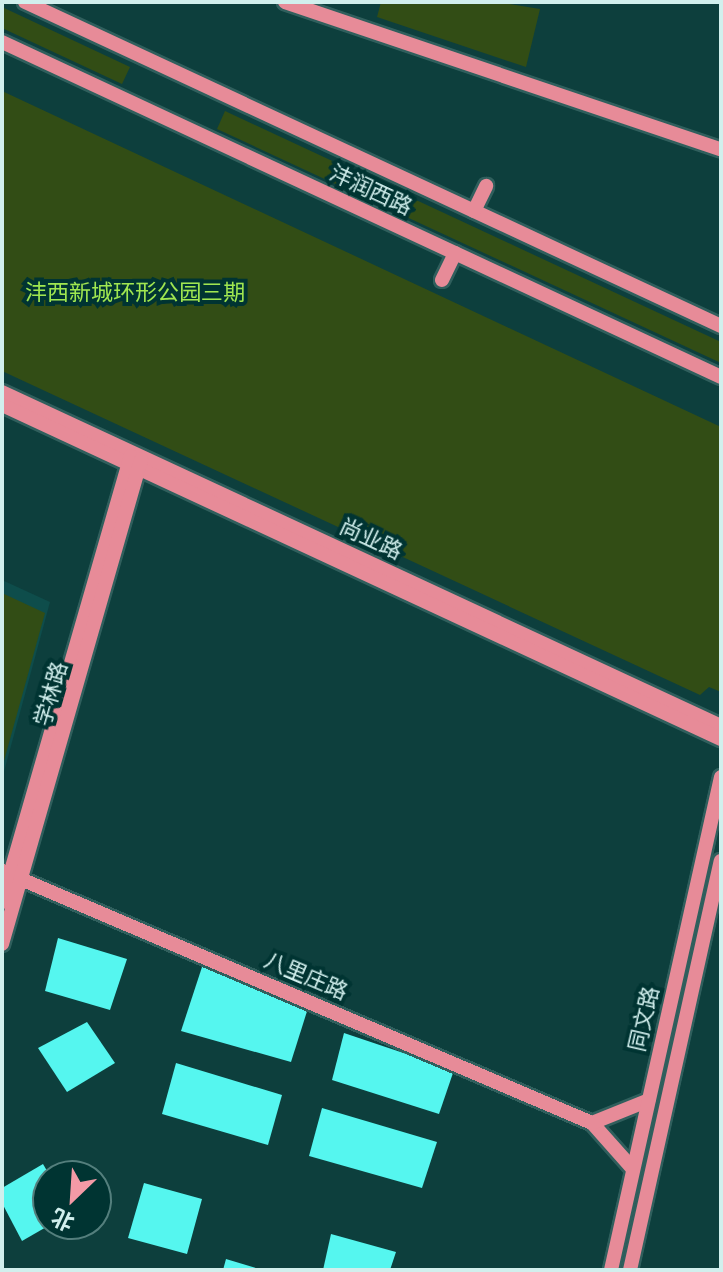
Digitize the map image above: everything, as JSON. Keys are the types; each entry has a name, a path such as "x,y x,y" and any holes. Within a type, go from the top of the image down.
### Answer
{"street":[{"name":"沣润西路","path":"25,2 720,325"},
{"path":"285,2 721,150"},
{"name":"沣润西路","path":"2,42 714,374"},
{"path":"474,211 486,186"},
{"path":"442,280 455,253"},
{"path":"714,374 721,387"},
{"name":"尚业路","path":"2,392 135,460 721,739"},
{"name":"尚业路","path":"2,405 135,460 721,726"},
{"name":"学林路","path":"2,902 135,460"},
{"name":"同文路","path":"611,1270 721,777"},
{"name":"同文路","path":"630,1270 721,861"},
{"name":"学林路","path":"2,944 11,874"},
{"name":"八里庄路","path":"11,874 592,1123"},
{"path":"633,1169 592,1123 649,1100"}],"shaded area":[{"path":"2,580 50,602 2,779"}],"green space":[{"path":"381,2 497,2 540,9 526,67 377,17"},
{"path":"2,7 130,67 122,84 2,28"},
{"name":"沣西新城环形公园三期","path":"2,91 721,427 721,692 709,687 700,695 2,371"},
{"path":"225,111 721,342 721,363 217,129"},
{"path":"2,593 45,613 2,768"}],"building":[{"path":"58,938 127,959 110,1010 45,991"},
{"path":"203,964 309,1005 291,1062 181,1031"},
{"path":"87,1022 115,1063 67,1092 38,1048"},
{"path":"344,1033 454,1070 439,1114 332,1080"},
{"path":"176,1063 282,1095 268,1145 162,1114"},
{"path":"322,1108 437,1142 422,1188 309,1156"},
{"path":"32,1170 32,1235 22,1241 2,1203 2,1188"},
{"path":"144,1183 202,1199 187,1254 128,1238"},
{"path":"331,1234 396,1252 390,1270 323,1270"},
{"path":"226,1259 259,1269 259,1270 223,1270"}]}
